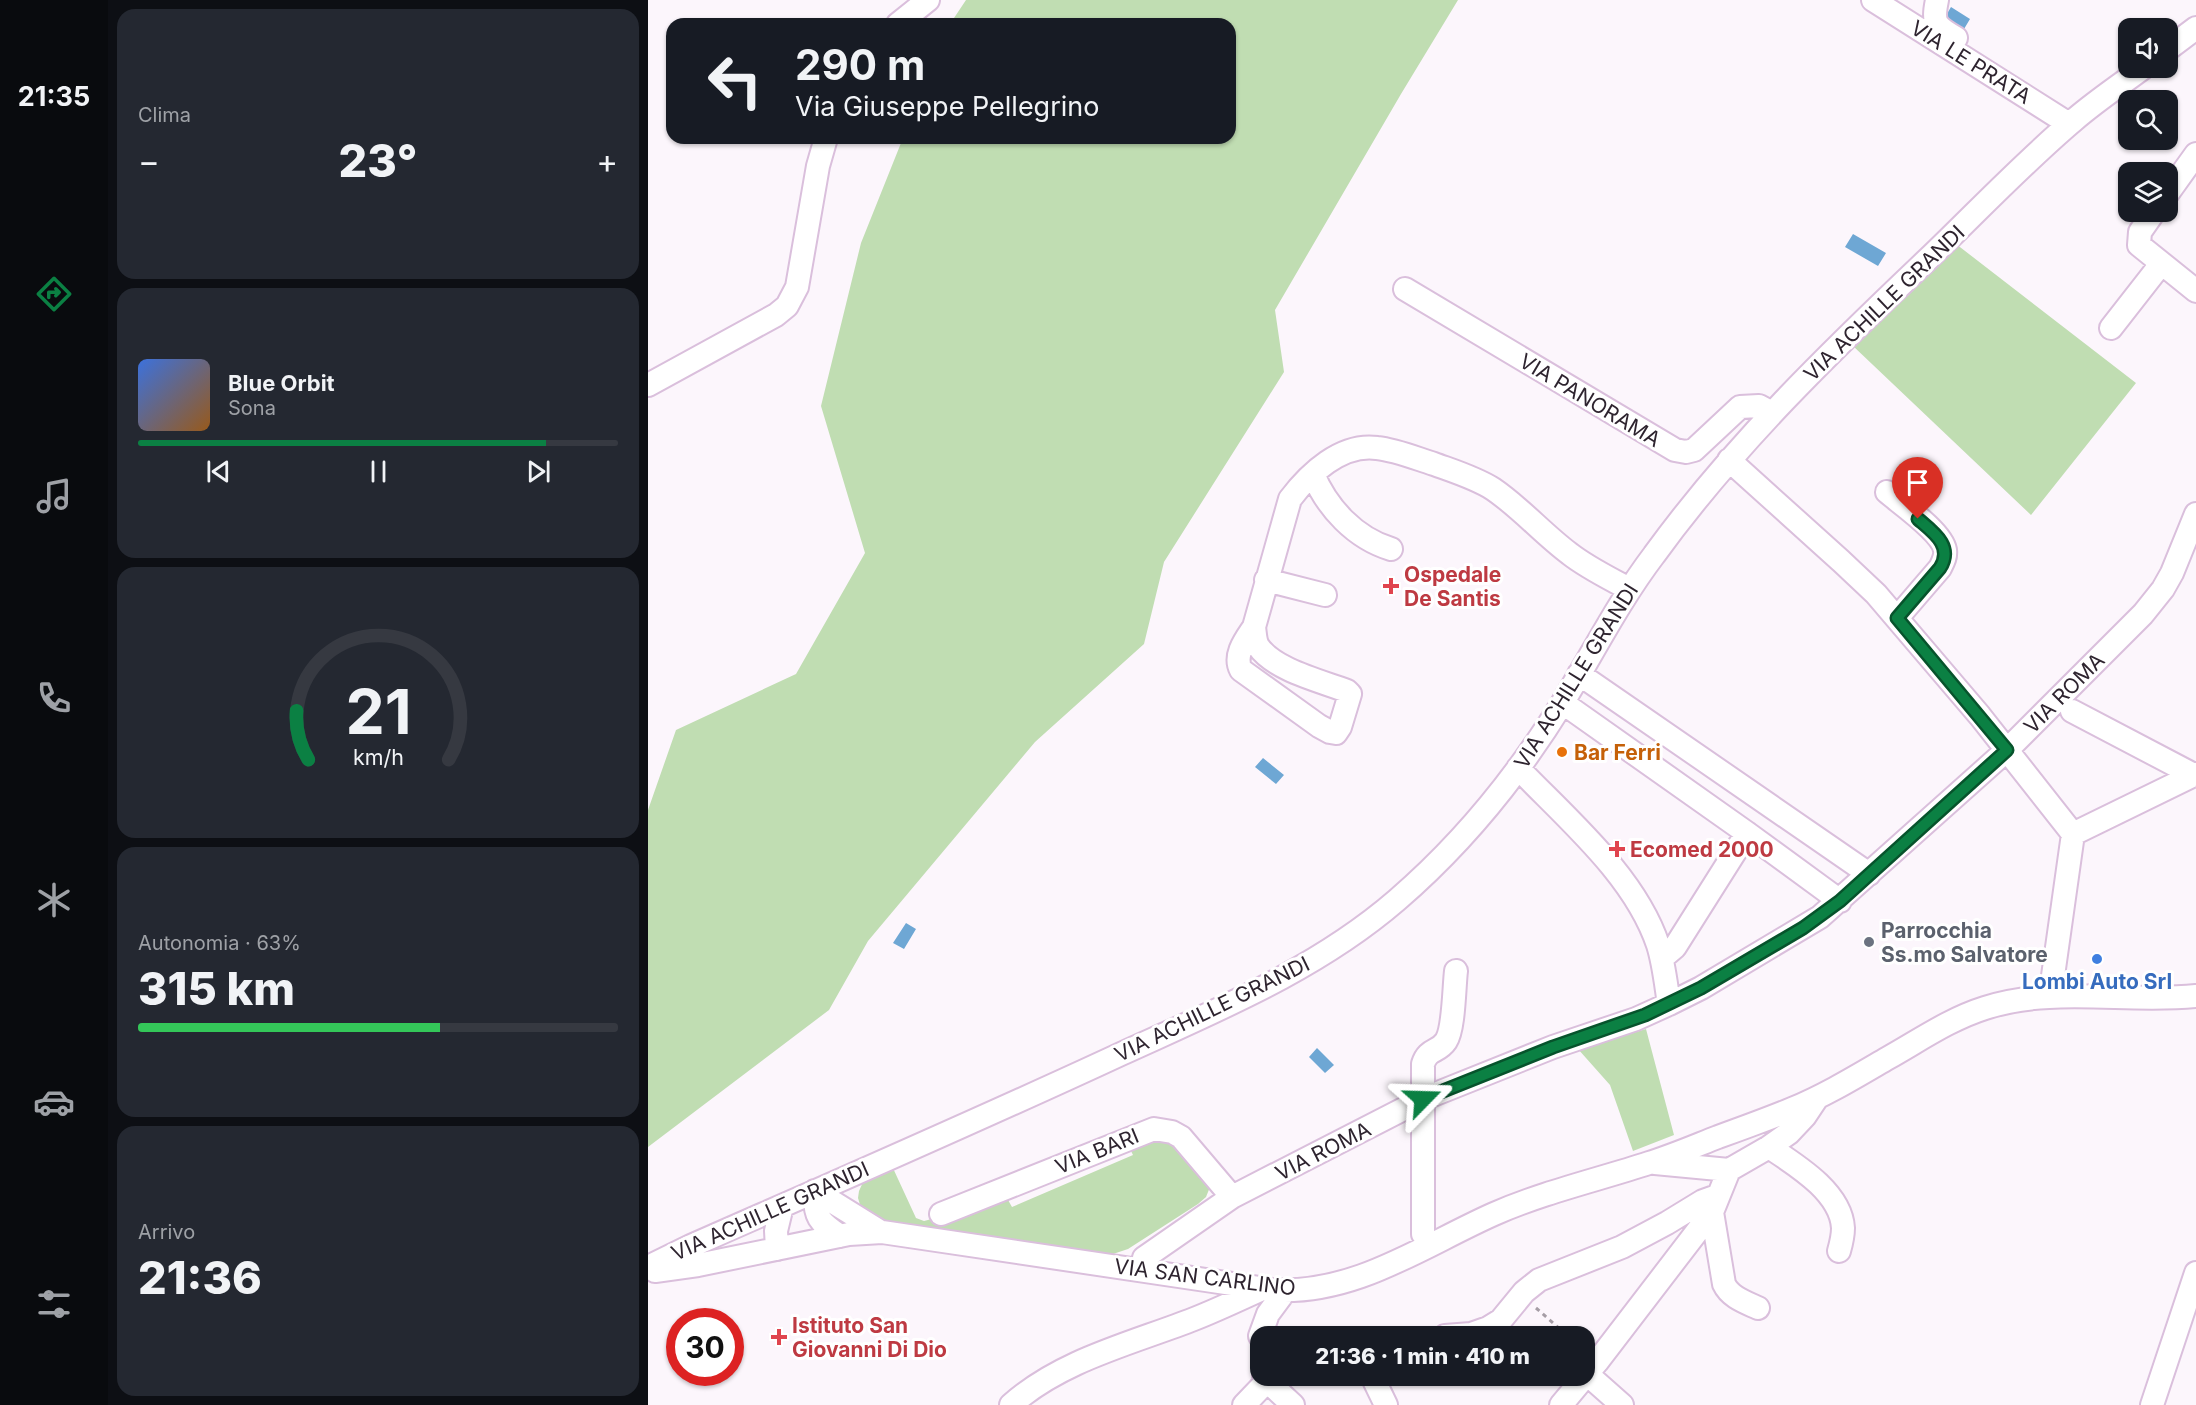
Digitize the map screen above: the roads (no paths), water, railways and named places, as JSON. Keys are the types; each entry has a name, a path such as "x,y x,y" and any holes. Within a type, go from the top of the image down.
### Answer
{"street":[{"path":"906,18 928,0"},
{"name":"VIA LE PRATA","path":"1873,0 2075,120"},
{"name":"VIA LE PRATA","path":"1938,0 1935,19 1941,28 2075,120"},
{"path":"2178,42 2196,28"},
{"name":"VIA ACHILLE GRANDI","path":"648,1267 1254,993 1335,947 1382,913 1427,872 1483,812 1518,768 1563,703 1629,589 1676,524 1729,460 1854,330 2075,120 2130,78"},
{"path":"648,385 776,315 791,300 800,277 818,166 824,144"},
{"path":"2178,179 2196,154"},
{"path":"2147,222 2140,232 2138,242 2144,250 2196,291"},
{"path":"2110,328 2161,264"},
{"name":"VIA PANORAMA","path":"1405,289 1675,450 1686,452 1694,450 1740,407 1759,406 1772,413"},
{"path":"1254,627 1256,644 1270,658 1285,667 1350,694 1343,719 1336,733 1319,726 1241,670 1238,663 1244,643 1254,627 1290,499 1302,483 1324,465 1346,452 1361,448 1375,447 1406,455 1440,466 1491,488 1511,502 1570,554 1629,589"},
{"path":"1729,460 1854,572 1897,618 2007,750 2073,834 2050,997"},
{"path":"1313,474 1318,487 1332,508 1351,527 1374,544 1391,549"},
{"path":"1887,492 1937,536 1945,551 1942,565 1897,618"},
{"name":"VIA ROMA","path":"1144,1258 1232,1197 1423,1099 1553,1047 1636,1019 1701,988 1811,923 1840,901 2007,750 2143,614 2176,566 2196,514"},
{"path":"1266,580 1325,595"},
{"path":"1579,674 1869,874"},
{"path":"1563,703 1840,901"},
{"path":"2072,711 2195,774"},
{"path":"1518,768 1596,849 1620,878 1648,922 1662,958 1669,1004"},
{"path":"2073,834 2195,774"},
{"path":"1662,958 1675,947 1747,833"},
{"path":"1423,1234 1424,1061 1430,1052 1442,1046 1448,1036 1456,971"},
{"name":"VIA SAN CARLINO","path":"648,1272 698,1265 840,1236 882,1232 1262,1289 1285,1291 1316,1289 1349,1281 1407,1259 1467,1227 1518,1204 1651,1162 1817,1098 1935,1030 1971,1013 2007,1002 2050,997 2196,996"},
{"name":"VIA SAN CARLINO","path":"1651,1162 1729,1170 1769,1148 1797,1126 1817,1098"},
{"name":"VIA BARI","path":"941,1214 1154,1130 1172,1132 1181,1137 1232,1197"},
{"path":"1769,1148 1804,1171 1831,1199 1839,1214 1843,1229 1839,1251"},
{"path":"1595,1363 1714,1204 1729,1170"},
{"path":"858,1172 851,1199 855,1213 861,1221"},
{"path":"815,1191 817,1216 824,1225 840,1236"},
{"name":"VIA SAN CARLINO","path":"815,1191 882,1232"},
{"path":"1491,1326 1501,1320 1521,1294 1539,1280 1622,1247 1703,1201 1714,1204"},
{"path":"1714,1204 1726,1290 1736,1298 1758,1308"},
{"path":"777,1249 776,1231 782,1206"},
{"path":"2152,1405 2196,1273"},
{"path":"1011,1405 1038,1385 1081,1363 1196,1319 1262,1289"},
{"path":"1264,1326 1268,1314 1285,1291"},
{"path":"1595,1381 1622,1405"},
{"path":"1244,1405 1256,1386"},
{"path":"1274,1386 1293,1405"},
{"path":"1377,1386 1386,1405"},
{"path":"1561,1405 1577,1386"}],"water":[{"path":"1951,7 1970,19 1964,29 1945,17"},
{"path":"1853,234 1886,253 1878,266 1845,247"},
{"path":"1263,758 1284,775 1276,784 1255,767"},
{"path":"906,923 916,929 904,949 893,943"},
{"path":"1317,1048 1334,1065 1325,1073 1309,1057"}],"place":[{"name":"Ospedale De Santis","path":"1391,586"},
{"name":"Bar Ferri","path":"1562,752"},
{"name":"Ecomed 2000","path":"1617,849"},
{"name":"Parrocchia Ss.mo Salvatore","path":"1869,942"},
{"name":"Lombi Auto Srl","path":"2097,959"},
{"name":"Istituto San Giovanni Di Dio","path":"779,1337"}]}
